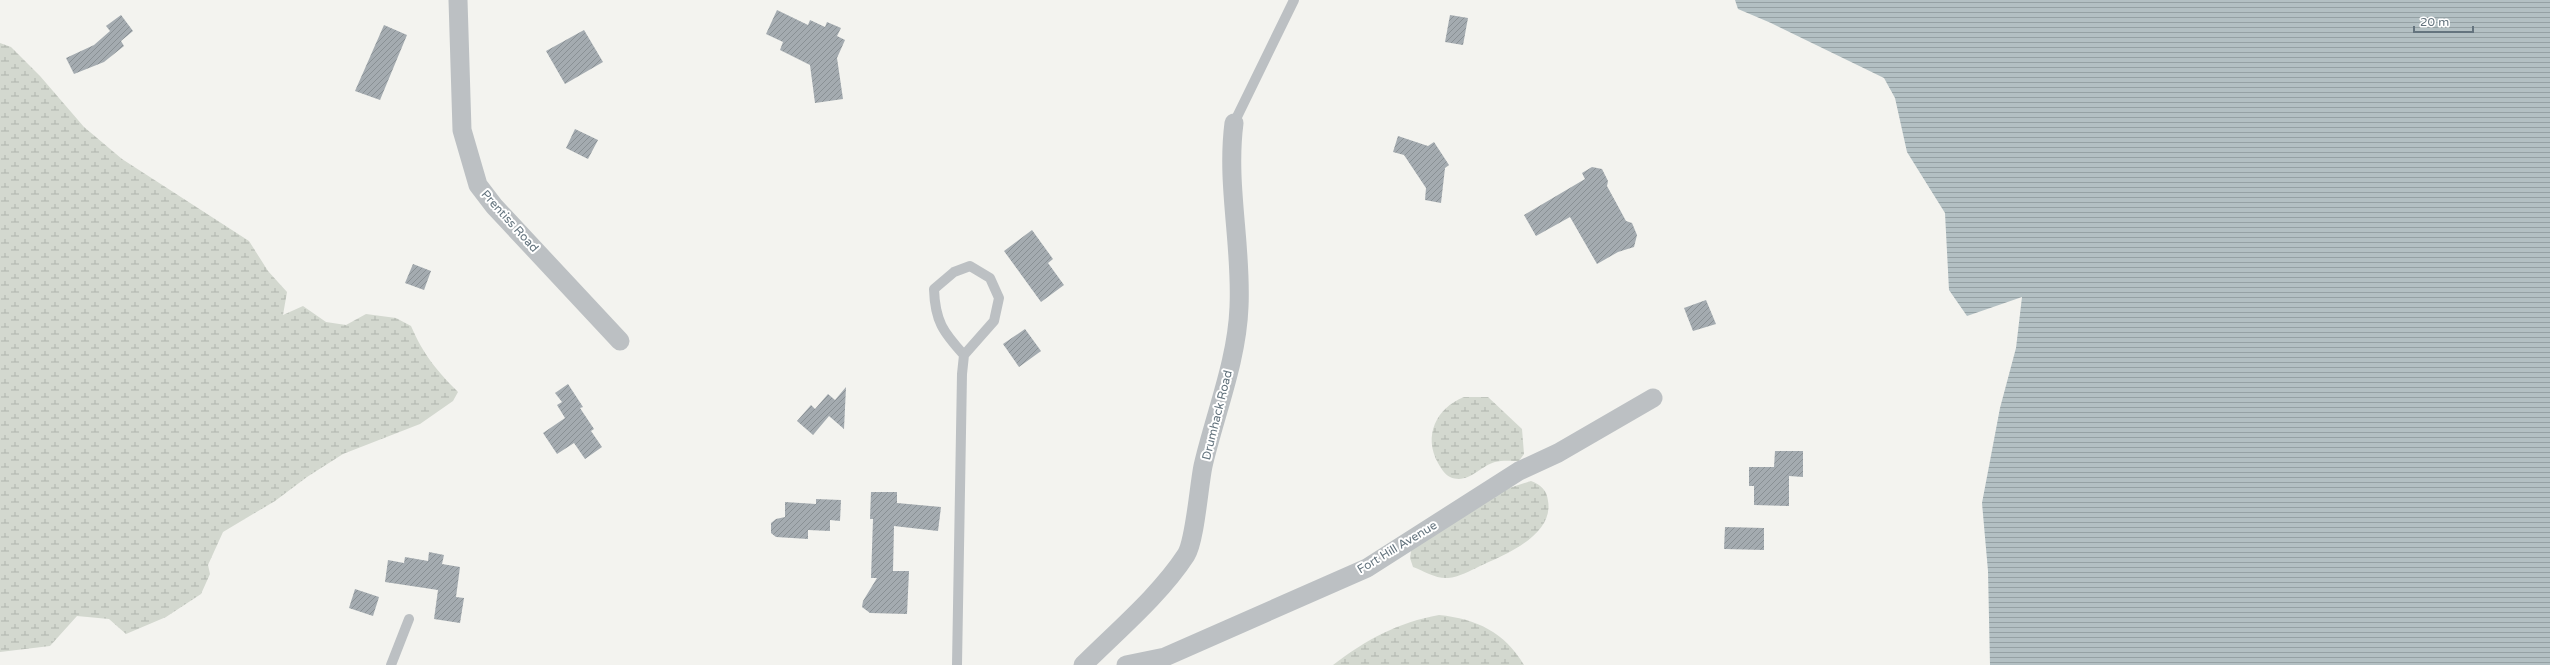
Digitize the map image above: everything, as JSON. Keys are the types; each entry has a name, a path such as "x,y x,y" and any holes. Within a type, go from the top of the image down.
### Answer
{"street":[{"name":"Prentiss Road","path":"458,0 462,130 478,185 494,206 620,341"},
{"name":"Drumhack Road","path":"1083,665 1167,579 1187,553 1203,466 1226,382 1239,307 1231,188 1231,144 1234,123"},
{"name":"Fort Hill Avenue","path":"1126,665 1165,657 1367,568 1519,471 1558,453 1653,398"}],"lane":[{"path":"1234,123 1294,0"},
{"path":"957,665 959,465 964,355 994,321 999,298 990,278 970,266 954,272 934,289 935,311 950,339 964,355"},
{"path":"390,665 409,619"}],"green space":[{"path":"0,43 11,47 40,76 84,127 122,159 249,241 268,271 287,292 283,315 303,306 326,322 346,325 366,314 396,318 411,326 420,345 431,362 458,392 453,401 420,424 343,454 307,477 275,501 223,532 208,565 210,574 201,594 166,617 126,634 109,619 77,616 50,646 0,652"},
{"path":"1464,397 1488,397 1522,429 1524,454 1519,461 1495,462 1463,479 1456,479 1444,473 1434,453 1432,433 1435,424 1446,408"},
{"path":"1531,481 1541,486 1545,491 1548,501 1548,513 1536,534 1526,542 1514,550 1464,574 1448,578 1439,577 1413,567 1410,558 1412,545 1497,492"},
{"path":"1439,615 1466,620 1488,629 1508,644 1524,665 1333,665 1357,648 1383,633 1410,622"}],"shaded area":[{"path":"1735,0 2550,0 2550,665 1990,665 1988,571 1982,503 2000,408 2016,348 2022,297 1967,316 1949,290 1945,213 1907,152 1895,98 1884,78 1771,23 1738,9"}],"building":[{"path":"777,10 808,25 810,20 825,27 827,22 841,28 837,36 845,40 837,58 843,99 815,103 810,65 780,50 783,42 766,34"},
{"path":"121,15 133,31 121,41 124,46 104,62 74,74 66,58 94,45 110,31 106,26"},
{"path":"1450,15 1468,18 1463,45 1445,42"},
{"path":"384,25 407,35 380,100 355,91"},
{"path":"584,30 603,62 565,84 546,51"},
{"path":"575,129 598,140 588,159 566,148"},
{"path":"1398,136 1428,146 1434,142 1449,165 1445,168 1441,203 1425,200 1426,188 1404,155 1393,152"},
{"path":"1592,167 1602,169 1608,181 1607,186 1626,221 1632,223 1637,235 1634,247 1618,252 1597,264 1570,217 1536,236 1524,215 1585,179 1582,173"},
{"path":"1032,230 1053,259 1048,263 1064,285 1041,302 1004,251"},
{"path":"413,264 431,271 424,290 405,283"},
{"path":"1706,300 1716,324 1693,331 1684,308"},
{"path":"1025,329 1041,351 1019,367 1003,344"},
{"path":"568,384 583,407 580,408 594,429 591,431 602,447 585,459 574,443 557,454 543,433 565,418 557,405 562,402 555,393"},
{"path":"846,387 844,429 829,416 813,435 797,421 811,405 815,409 828,394 835,400"},
{"path":"1775,451 1803,451 1803,477 1789,476 1789,506 1754,505 1754,486 1749,486 1749,467 1774,467"},
{"path":"871,492 897,492 897,503 941,507 938,531 894,526 893,571 909,571 907,614 870,613 862,607 863,601 877,578 871,578 873,519 870,519"},
{"path":"816,499 841,500 840,521 830,520 830,531 808,530 808,539 776,537 771,533 771,523 776,519 785,517 785,502 816,504"},
{"path":"1725,527 1764,528 1764,550 1724,549"},
{"path":"429,552 444,555 442,564 460,567 456,597 464,598 460,623 434,619 438,590 385,582 388,560 404,563 405,557 428,561"},
{"path":"355,589 379,597 373,616 349,608"}]}
